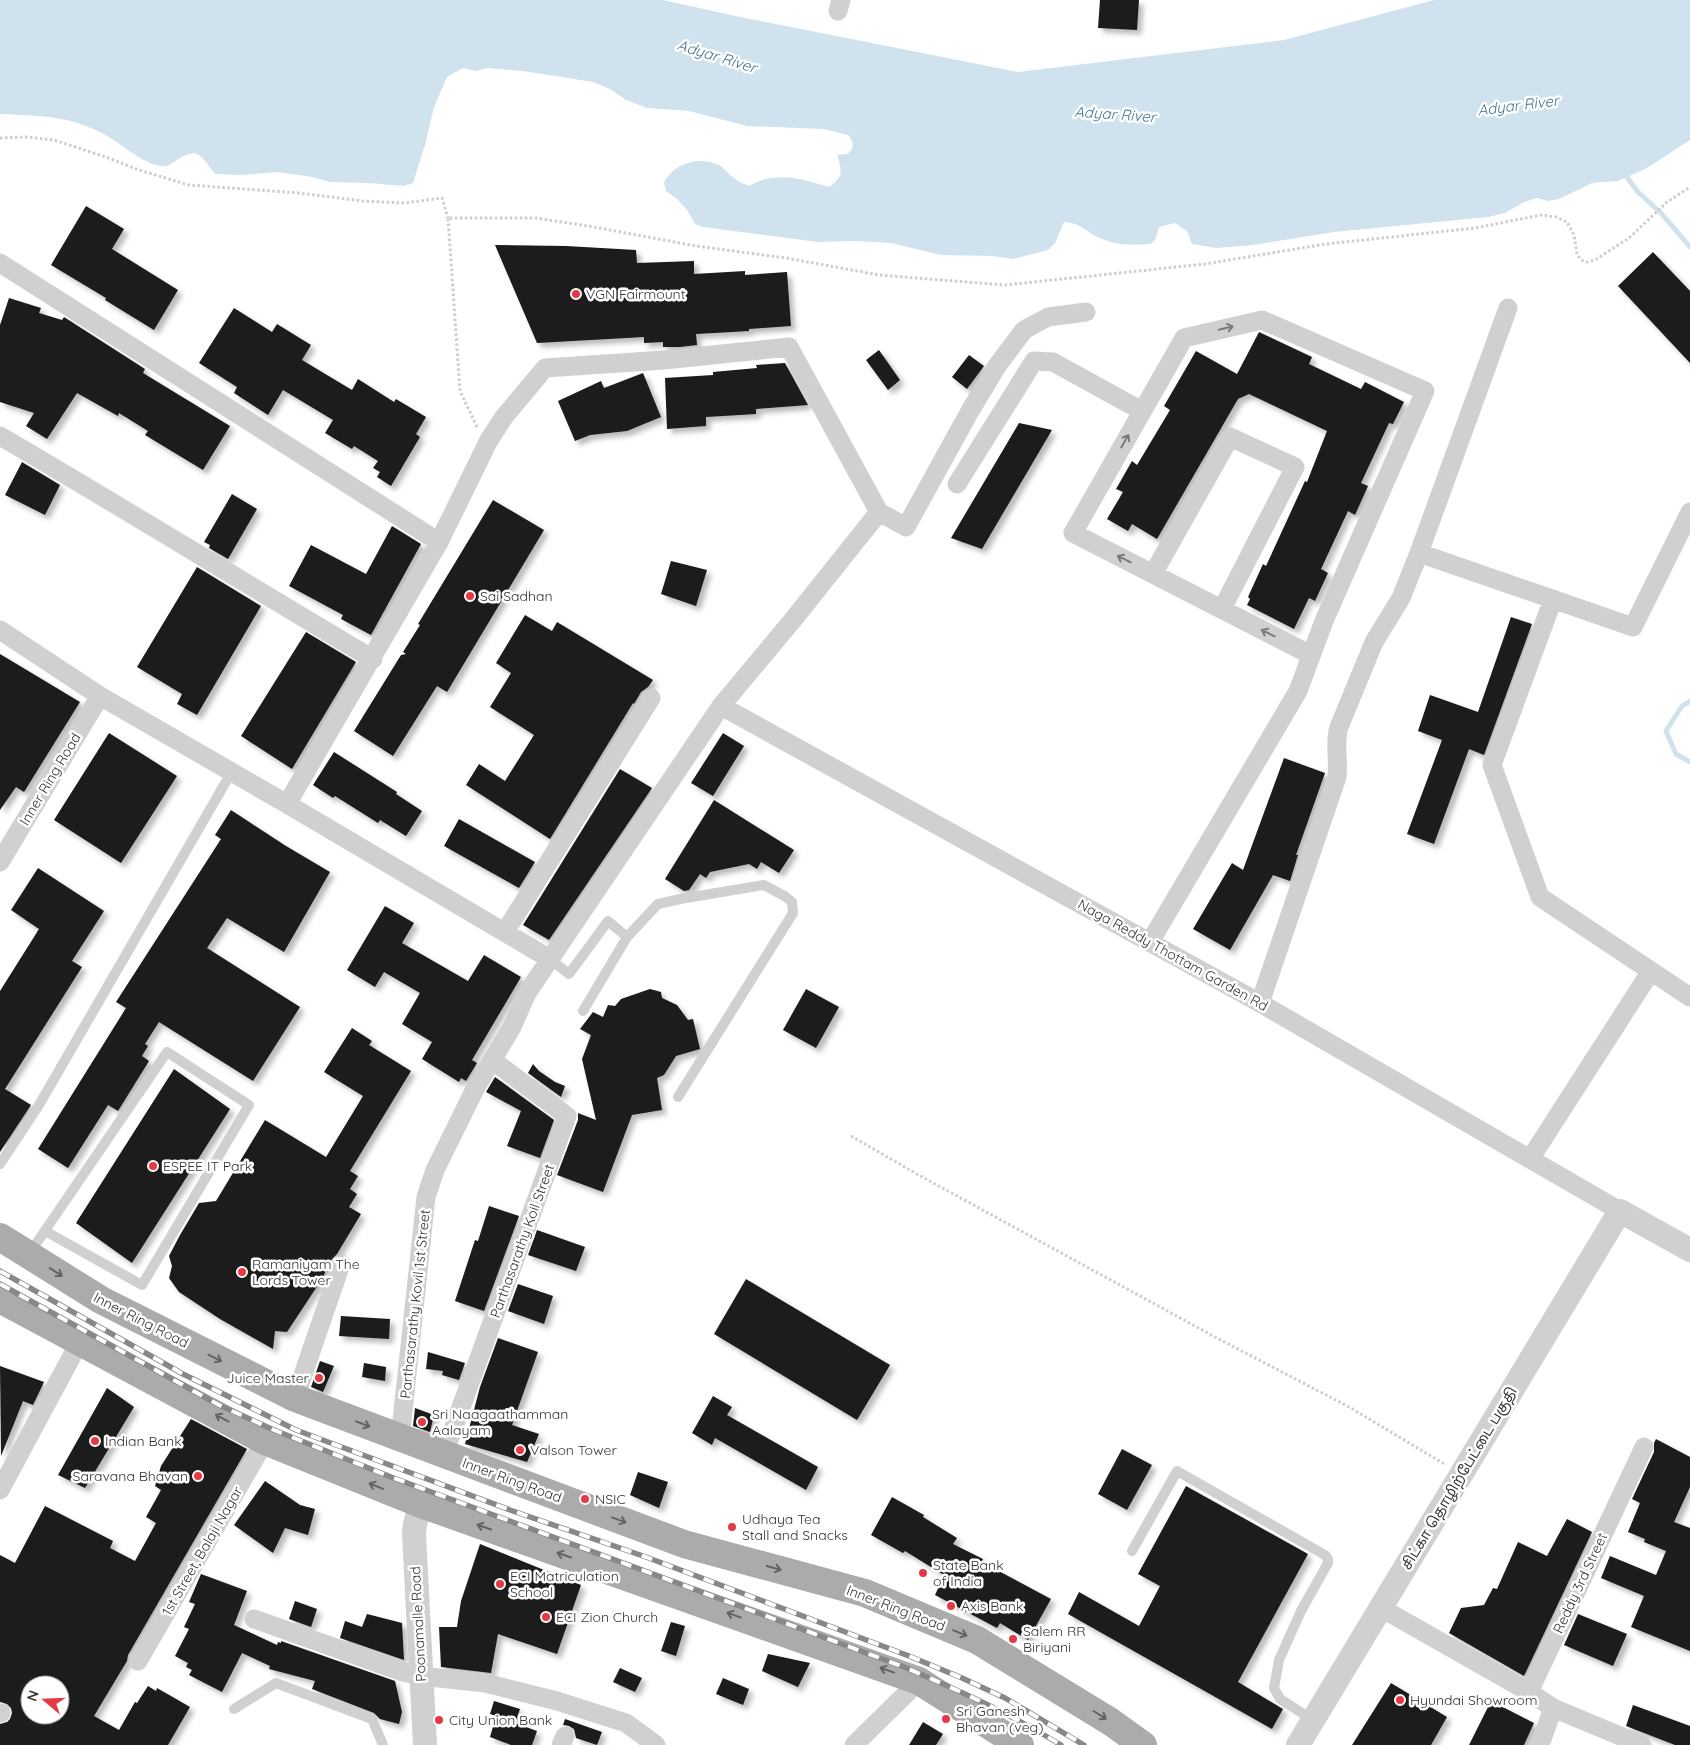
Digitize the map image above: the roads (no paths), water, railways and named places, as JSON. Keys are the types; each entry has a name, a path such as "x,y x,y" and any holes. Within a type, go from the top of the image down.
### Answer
{"main road":[{"name":"Inner Ring Road","path":"0,1238 101,1300 294,1398 684,1544 865,1593 977,1640 1112,1722 1143,1745"},
{"path":"0,1300 265,1441 421,1504 919,1681 1020,1745"}],"street":[{"path":"0,263 439,542"},
{"path":"1260,1003 1337,776 1337,735 1339,727 1374,642 1400,598 1419,553 1508,308"},
{"path":"287,804 439,542 489,440 504,417 545,368 664,360 789,347 879,512 906,527 992,373 1024,330 1048,317 1086,312"},
{"path":"1150,942 1298,691 1312,656 1324,621 1425,391 1262,320 1184,338 1073,532 1312,656"},
{"path":"957,484 1034,361 1053,362 1142,411"},
{"path":"0,436 118,504 176,542 373,658"},
{"path":"1153,574 1230,437 1295,468 1222,609"},
{"name":"Parthasarathy Kovil 1st Street","path":"400,1439 426,1197 435,1170 476,1086 512,1026 527,993 721,706 879,512"},
{"path":"1419,553 1633,627 1690,512"},
{"path":"1553,599 1492,765 1540,897 1690,997"},
{"path":"0,630 100,696 550,959"},
{"name":"Inner Ring Road","path":"0,862 100,696"},
{"path":"505,932 651,698"},
{"name":"Naga Reddy Thottam Garden Rd","path":"721,706 1260,1003 1620,1211"},
{"path":"1530,1158 1651,971"},
{"name":"Parthasarathy Koil Street","path":"444,1454 567,1116 492,1060"},
{"path":"1620,1211 1690,1250"},
{"name":"சிட்கா தொழிற்பேட்டை பகுதி","path":"1298,1745 1620,1211"},
{"path":"294,1398 341,1264"},
{"path":"0,1490 80,1341"},
{"name":"1st Street, Balaji Nagar","path":"138,1661 265,1441"},
{"name":"Reddy 3rd Street","path":"1529,1692 1644,1446"},
{"name":"Poonamalle Road","path":"421,1504 414,1534 425,1745"},
{"path":"1381,1608 1529,1692 1553,1708 1642,1745"},
{"path":"254,1619 403,1672 420,1676 485,1683 557,1701 626,1724 656,1745"},
{"path":"854,1745 919,1681"},
{"path":"1540,1745 1553,1708"}],"lane":[{"path":"0,1164 39,1105 231,773"},
{"path":"583,1011 627,937 658,904 764,885 792,902 793,913 678,1097"},
{"path":"550,959 569,974 608,921 627,937"},
{"path":"28,1255 166,1052 249,1105 142,1284 45,1231"},
{"path":"1132,1550 1177,1471 1325,1556 1328,1559 1328,1563 1301,1611 1279,1660 1274,1688 1280,1699 1313,1720"},
{"path":"234,1709 276,1683 372,1719 383,1745"}],"water":[{"name":"Adyar River","path":"0,0 663,0 1018,72 1284,40 1434,0 1690,0 1690,140 1647,168 1618,181 1592,183 1559,199 1548,201 1537,198 1524,202 1505,213 1488,217 1334,232 1253,245 1216,248 1192,244 1187,231 1175,223 1159,227 1156,238 1151,244 1131,245 1106,241 1079,226 1064,222 1055,243 1048,250 1013,259 992,256 941,255 891,243 856,241 818,242 703,227 695,224 687,210 666,191 664,182 668,176 680,166 694,161 720,165 735,179 749,186 769,178 789,177 829,187 837,180 841,173 837,155 848,154 853,147 848,135 823,129 747,126 689,111 647,108 626,100 610,89 593,82 523,71 487,68 476,71 463,68 447,77 434,107 413,183 404,186 330,182 312,177 278,172 241,175 215,174 204,160 195,153 185,155 170,165 160,166 140,158 93,129 68,120 29,115 0,114"}],"waterway":[{"path":"1624,173 1638,192 1661,213 1690,247"},
{"path":"1690,701 1682,706 1666,731 1676,754 1690,762"}],"railway":[{"path":"0,1271 183,1374 296,1430 510,1510 646,1557 909,1656 1005,1698 1084,1745"},
{"path":"0,1284 219,1405 274,1430 391,1477 904,1667 984,1703 1061,1745"}],"place":[{"name":"VGN Fairmount","path":"576,294"},
{"name":"Sai Sadhan","path":"470,596"},
{"name":"ESPEE IT Park","path":"153,1166"},
{"name":"Ramaniyam The Lords Tower","path":"242,1272"},
{"name":"Juice Master","path":"319,1378"},
{"name":"Sri Naagaathamman Aalayam","path":"422,1422"},
{"name":"Indian Bank","path":"95,1441"},
{"name":"Valson Tower","path":"520,1450"},
{"name":"Saravana Bhavan","path":"198,1476"},
{"name":"NSIC","path":"585,1499"},
{"name":"Udhaya Tea Stall and Snacks","path":"732,1527"},
{"name":"State Bank of India","path":"923,1573"},
{"name":"ECI Matriculation School","path":"500,1584"},
{"name":"Axis Bank","path":"951,1606"},
{"name":"ECI Zion Church","path":"546,1617"},
{"name":"Salem RR Biriyani","path":"1013,1639"},
{"name":"Hyundai Showroom","path":"1400,1700"},
{"name":"Sri Ganesh Bhavan (veg)","path":"946,1719"},
{"name":"City Union Bank","path":"439,1720"}]}
